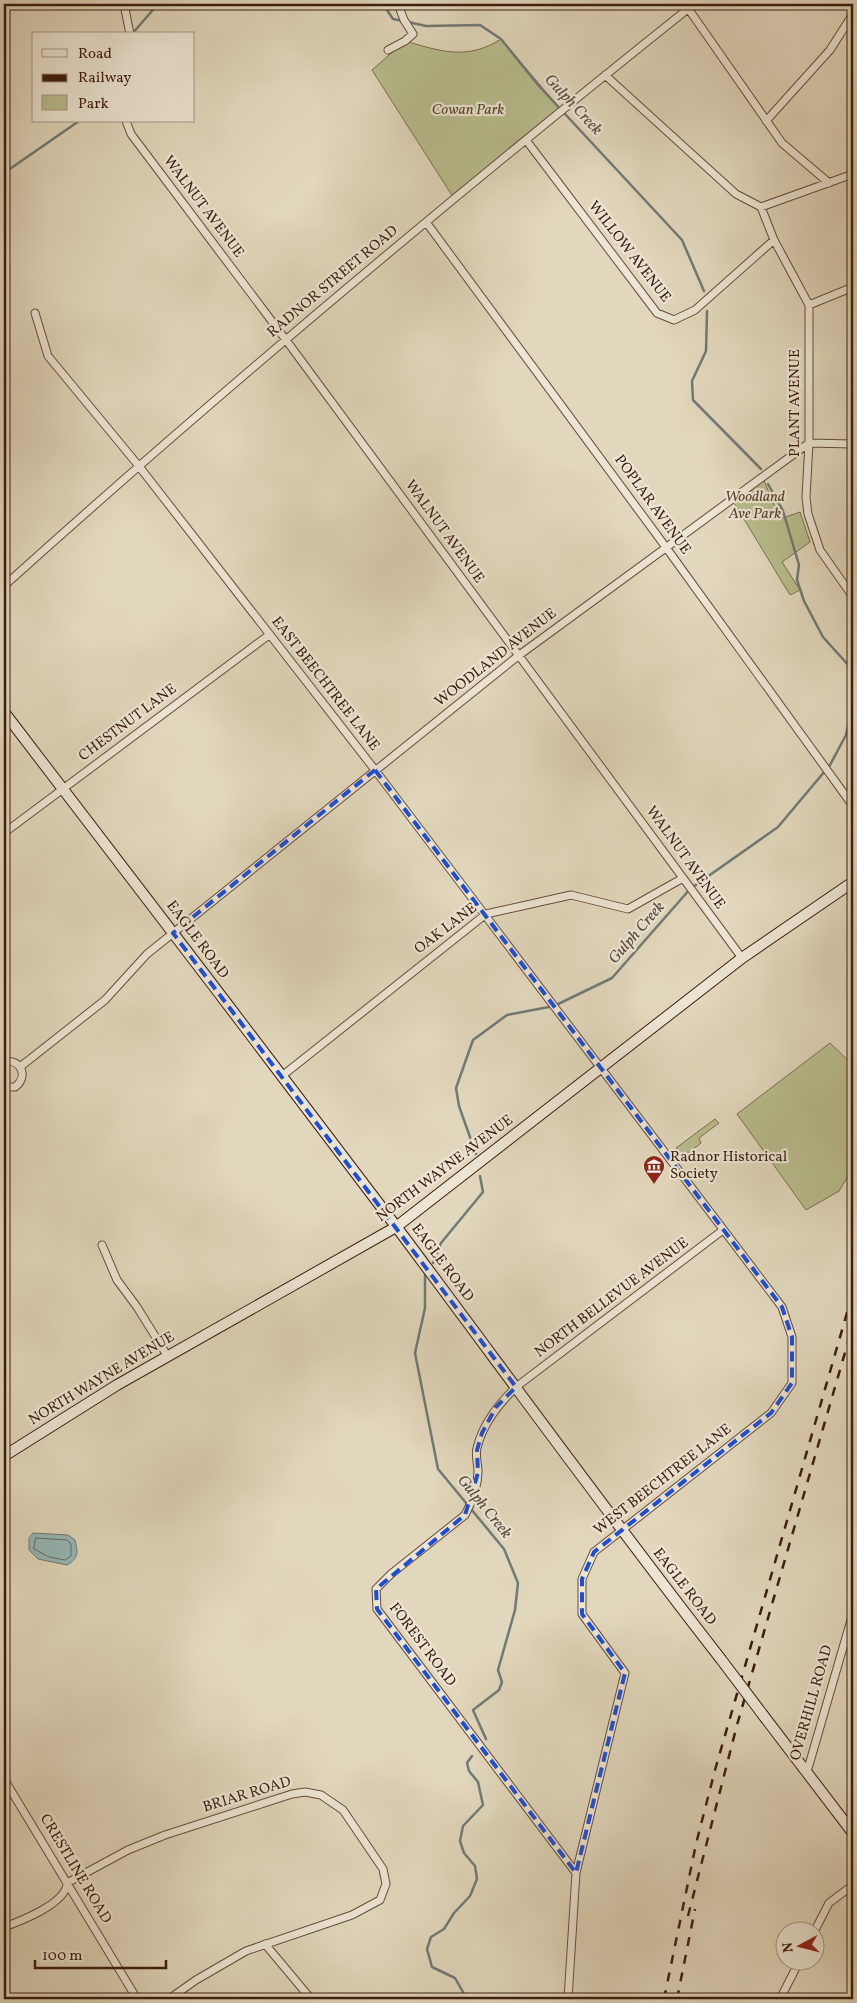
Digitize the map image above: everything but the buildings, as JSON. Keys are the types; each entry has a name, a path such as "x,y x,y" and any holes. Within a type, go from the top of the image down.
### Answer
{"street":[{"path":"124,4 130,32"},
{"path":"388,50 405,41 413,34 404,20 398,4"},
{"path":"687,6 782,143 829,183"},
{"name":"RADNOR STREET ROAD","path":"4,586 138,465 426,222 687,6"},
{"path":"766,121 830,50 853,14"},
{"path":"605,75 736,194 761,208 853,174"},
{"name":"WALNUT AVENUE","path":"126,122 131,134 286,340 742,958"},
{"name":"WILLOW AVENUE","path":"526,140 657,313 674,320 695,310 774,240"},
{"name":"PLANT AVENUE","path":"761,208 774,240 808,305 809,443 806,497 813,532 820,550 853,597"},
{"name":"POPLAR AVENUE","path":"426,222 665,546 853,806"},
{"path":"808,305 853,287"},
{"name":"EAST BEECHTREE LANE","path":"35,313 48,356 138,465 375,770 602,1069"},
{"path":"809,443 853,444"},
{"name":"WOODLAND AVENUE","path":"20,1066 105,1000 137,964 173,933 518,656 665,546 809,443"},
{"name":"CHESTNUT LANE","path":"4,833 269,635"},
{"name":"EAGLE ROAD","path":"4,712 396,1227 621,1530 853,1833"},
{"name":"OAK LANE","path":"282,1076 486,914 571,895 628,909 683,878"},
{"name":"NORTH WAYNE AVENUE","path":"4,1456 117,1385 396,1227 602,1069 742,958 853,882"},
{"path":"4,1062 14,1062 20,1066 22,1074 19,1084 10,1088 4,1087"},
{"name":"WEST BEECHTREE LANE","path":"568,1999 576,1873 625,1672 582,1614 582,1579 594,1552 770,1413 792,1383 792,1337 782,1307 602,1069"},
{"name":"NORTH BELLEVUE AVENUE","path":"516,1387 723,1230"},
{"path":"102,1246 117,1280 137,1307 168,1357"},
{"name":"FOREST ROAD","path":"516,1387 496,1407 482,1433 476,1450 478,1473 472,1503 465,1515 391,1574 376,1589 377,1609 576,1873"},
{"name":"OVERHILL ROAD","path":"807,1772 852,1622 853,1613"},
{"name":"CRESTLINE ROAD","path":"4,1779 136,1999"},
{"name":"BRIAR ROAD","path":"67,1883 128,1850 165,1835 292,1794 305,1792 321,1795 343,1810 380,1862 386,1880 384,1893 380,1900 352,1916 265,1944 227,1961 169,1999"},
{"path":"4,1927 25,1919 50,1905 64,1893 67,1883"},
{"path":"820,1920 829,1903 853,1885"},
{"path":"265,1944 311,1999"},
{"path":"780,1999 795,1970"}],"highlighted area":[{"path":"375,770 782,1307 792,1337 792,1383 771,1413 594,1552 582,1579 582,1614 625,1673 576,1873 377,1609 376,1589 465,1515 478,1473 477,1450 482,1433 496,1407 516,1387 173,933"}],"green space":[{"name":"Cowan Park","path":"501,39 562,111 453,197 372,70 405,41 442,51 465,52 489,46"},
{"name":"Woodland Ave Park","path":"763,478 780,519 800,512 810,542 782,562 800,590 790,595 733,501"},
{"path":"830,1043 853,1065 853,1168 839,1191 806,1210 737,1114"},
{"path":"715,1119 719,1123 699,1138 701,1143 683,1157 676,1148"}],"water":[{"path":"33,1533 68,1535 75,1540 76,1557 67,1565 38,1559 29,1550 29,1538"}],"waterway":[{"path":"134,32 158,4"},
{"name":"Gulph Creek","path":"383,4 393,19 403,21"},
{"name":"Gulph Creek","path":"408,22 426,26 480,25 501,39 539,86 682,240 704,291"},
{"path":"4,173 78,122"},
{"name":"Gulph Creek","path":"707,311 706,351 692,381 693,400 761,469"},
{"name":"Gulph Creek","path":"768,484 783,511 799,565 797,580 804,601 823,637 850,667 853,691"},
{"name":"Gulph Creek","path":"476,1154 459,1106 456,1088 473,1040 507,1015 554,1006 612,978 690,889 778,827 830,765 846,735 853,701"},
{"name":"Gulph Creek","path":"433,1263 441,1243 483,1192 480,1176"},
{"name":"Gulph Creek","path":"425,1273 425,1308 415,1353 438,1469 504,1549 518,1583 515,1610 498,1670 502,1682 499,1690 473,1710 486,1739"},
{"name":"Gulph Creek","path":"467,1999 455,1978 432,1967 427,1949 431,1937 444,1929 454,1913 470,1896 477,1879 475,1866 464,1853 460,1841 463,1826 483,1805 478,1782 469,1771 467,1763 472,1756"}],"railway":[{"path":"664,1999 696,1844 715,1770 853,1292"},
{"path":"688,1916 737,1725 853,1325"},
{"path":"677,1999 695,1909"}],"place":[{"name":"Radnor Historical Society","path":"654,1185"}]}
